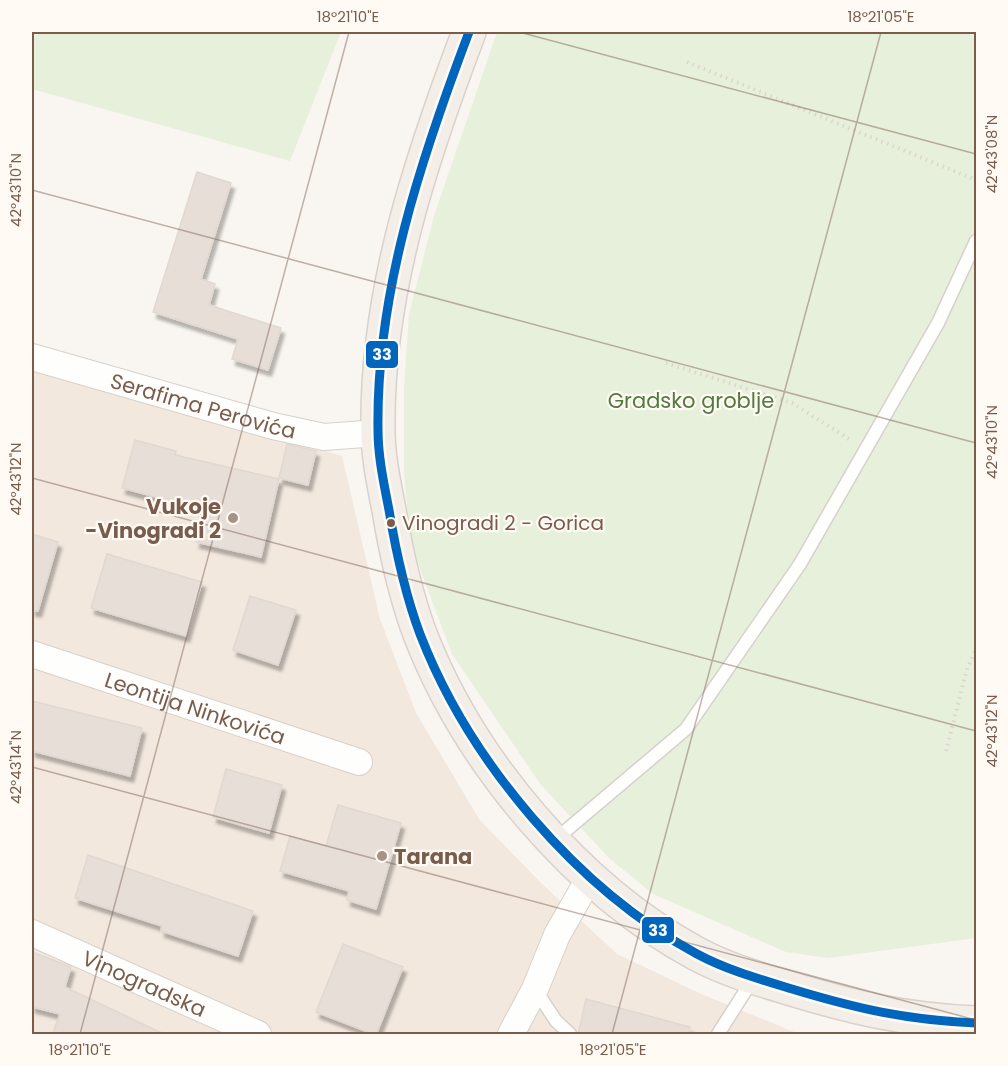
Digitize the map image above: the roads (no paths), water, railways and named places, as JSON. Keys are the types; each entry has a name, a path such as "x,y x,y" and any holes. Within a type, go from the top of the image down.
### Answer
{"main road":[{"path":"469,32 420,175 397,261 381,348 378,433 384,482 399,563 421,637 466,726 505,782 554,841 590,877 666,935 696,954 754,978 928,1028 976,1023"}],"street":[{"name":"Serafima Perovića","path":"32,357 273,426 324,437 378,433"},
{"name":"Leontija Ninkovića","path":"32,654 359,762"},
{"path":"512,1035 536,989 557,935 590,877"},
{"name":"Vinogradska","path":"32,933 258,1035"}],"lane":[{"path":"554,841 686,729 800,564 938,323 976,241"},
{"path":"718,1035 754,978"},
{"path":"536,989 556,1021 570,1035"}],"place":[{"name":"Vukoje -Vinogradi 2","path":"233,518"},
{"name":"Vinogradi 2 - Gorica","path":"391,523"},
{"name":"Tarana","path":"382,856"}],"park label":[{"name":"Gradsko groblje","path":"691,400"}]}
